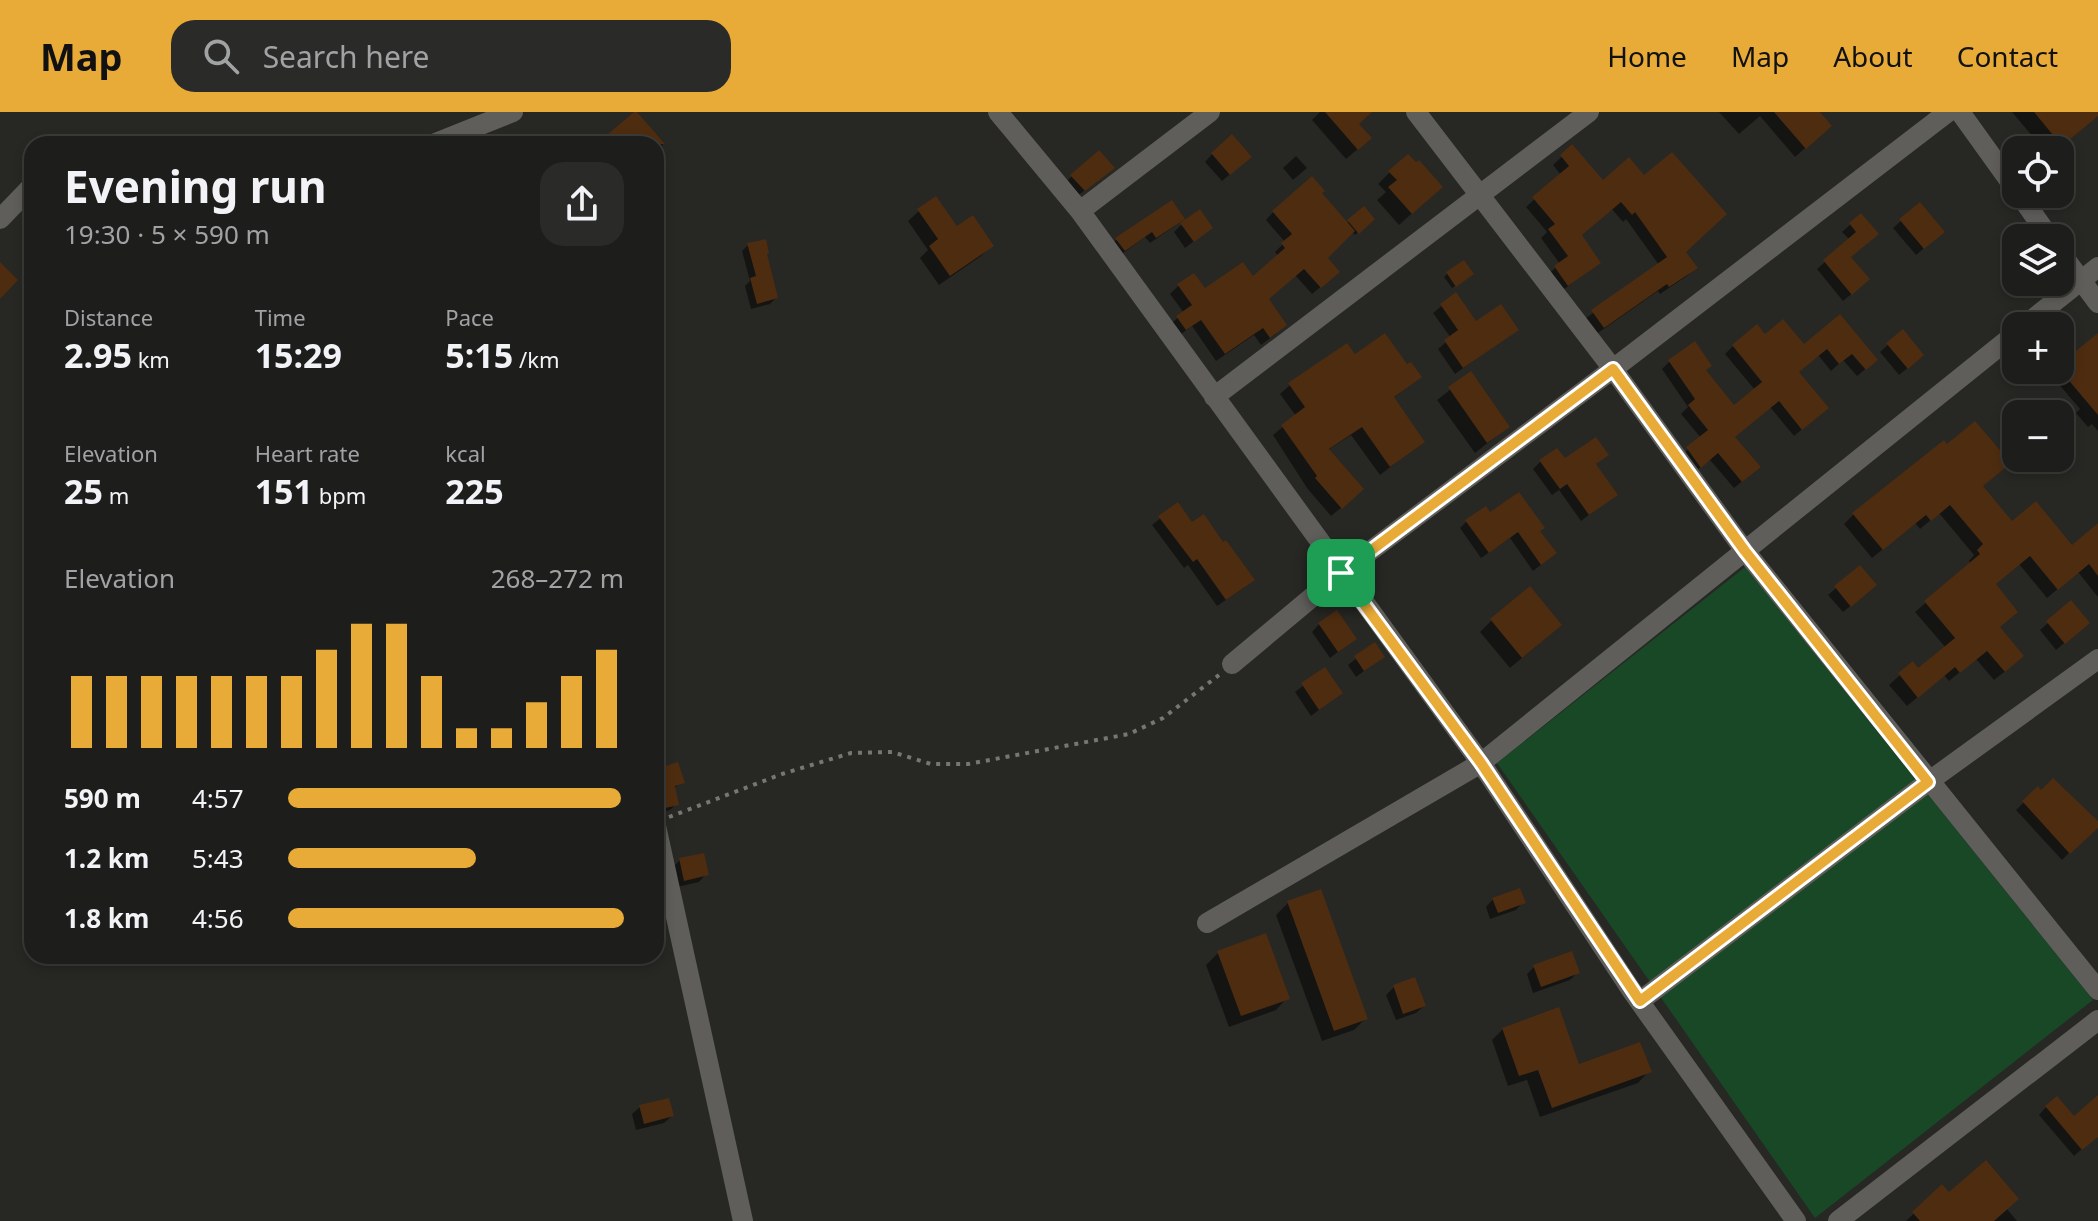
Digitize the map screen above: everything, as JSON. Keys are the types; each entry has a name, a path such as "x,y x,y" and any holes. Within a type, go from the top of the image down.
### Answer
{"street":[{"path":"453,136 513,112"},
{"path":"998,112 1080,211 1481,763 1640,1001 1796,1221"},
{"path":"1080,211 1210,112"},
{"path":"1416,112 1613,369 1745,551 2098,990"},
{"path":"1214,397 1589,112"},
{"path":"1232,664 1341,573 1948,112"},
{"path":"1960,112 2002,171"},
{"path":"0,219 24,194"},
{"path":"2042,312 2098,267"},
{"path":"2074,271 2098,303"},
{"path":"1207,923 1481,763 2002,344"},
{"path":"1640,1001 1928,782 2098,659"},
{"path":"664,861 743,1221"},
{"path":"1838,1221 2098,1020"}],"path":[{"path":"664,821 782,774 851,753 892,752 931,764 968,764 1129,734 1163,718 1232,664"}],"green space":[{"path":"1745,567 2093,1000 1815,1218 1497,763"}],"building":[{"path":"637,112 658,136 610,136 608,134"},
{"path":"1325,112 1372,112 1359,124 1372,138 1358,150"},
{"path":"1774,112 1820,112 1832,126 1806,149"},
{"path":"2034,112 2098,112 2098,116 2074,136 2054,136"},
{"path":"1232,134 1252,157 1230,175 1211,153"},
{"path":"1572,144 1603,180 1629,157 1644,175 1672,152 1727,214 1686,252 1698,268 1669,287 1667,284 1604,328 1591,310 1667,257 1635,212 1632,215 1621,202 1582,235 1601,263 1568,286 1554,266 1568,256 1548,229 1555,224 1532,197 1569,166 1560,155"},
{"path":"1099,150 1115,168 1085,191 1070,175"},
{"path":"1408,154 1416,162 1419,160 1443,187 1412,214 1388,187 1397,180 1388,171"},
{"path":"1312,176 1325,191 1322,193 1355,231 1328,258 1340,272 1321,288 1304,269 1269,299 1287,325 1270,338 1263,328 1225,354 1201,320 1186,330 1176,316 1192,305 1177,284 1194,273 1205,288 1243,262 1253,276 1285,248 1281,243 1292,234 1272,211"},
{"path":"936,196 957,226 973,215 994,246 950,276 929,246 938,239 917,209"},
{"path":"1172,200 1185,219 1156,238 1152,232 1125,251 1115,238"},
{"path":"1920,202 1945,232 1924,249 1899,219"},
{"path":"1364,206 1375,219 1359,234 1347,220"},
{"path":"1200,209 1213,228 1194,242 1180,223"},
{"path":"1861,213 1879,234 1851,257 1870,279 1852,295 1823,260 1856,232 1849,223"},
{"path":"766,239 778,298 757,304 750,278 756,276 747,243"},
{"path":"1464,260 1474,274 1456,287 1446,272"},
{"path":"0,262 18,280 0,299"},
{"path":"1456,292 1476,321 1501,304 1519,330 1463,368 1444,340 1458,330 1440,304"},
{"path":"1840,314 1878,360 1866,370 1852,354 1839,364 1827,349 1799,372 1829,408 1802,430 1779,401 1735,437 1761,467 1742,482 1718,453 1701,468 1686,447 1708,430 1688,405 1695,399 1668,360 1695,341 1712,366 1706,370 1734,405 1762,382 1732,345 1757,324 1765,334 1783,319 1804,344"},
{"path":"1903,329 1924,355 1908,369 1886,343"},
{"path":"1385,333 1407,364 1411,362 1422,377 1394,397 1425,442 1390,467 1362,427 1329,449 1364,489 1342,509 1315,478 1317,476 1281,425 1305,407 1288,383 1347,343 1355,354"},
{"path":"2098,333 2098,415 2072,384 2074,353"},
{"path":"1471,371 1510,427 1487,443 1448,387"},
{"path":"1975,421 2002,452 2002,470 1983,486 2012,521 2036,501 2072,545 2098,523 2098,576 2089,564 2058,590 2030,556 1996,584 2018,612 2000,627 2024,656 2005,672 1987,651 1960,673 1955,667 1918,698 1898,673 1913,661 1918,668 1955,638 1924,601 1980,554 1977,550 1983,544 1950,505 1931,521 1926,515 1883,550 1852,513 1944,440 1947,444"},
{"path":"1596,437 1609,455 1596,464 1618,495 1589,515 1567,484 1560,489 1539,460 1557,448 1565,458"},
{"path":"1519,492 1545,528 1540,531 1557,553 1541,565 1518,532 1489,553 1465,520 1486,506 1490,512"},
{"path":"1178,502 1192,522 1204,514 1255,580 1226,600 1197,559 1193,562 1158,516"},
{"path":"1860,565 1877,585 1851,607 1834,586"},
{"path":"1530,586 1562,625 1522,658 1490,619"},
{"path":"2071,600 2090,623 2065,644 2046,621"},
{"path":"1337,610 1357,639 1338,652 1318,623"},
{"path":"1375,642 1385,657 1364,671 1354,656"},
{"path":"1325,667 1343,693 1319,710 1301,683"},
{"path":"678,762 685,783 675,786 679,805 664,808 664,766"},
{"path":"2053,778 2098,821 2098,828 2070,854 2022,801 2038,786 2041,790"},
{"path":"704,853 709,875 684,881 679,858"},
{"path":"1520,888 1526,903 1498,913 1492,898"},
{"path":"1321,889 1368,1019 1334,1031 1287,901"},
{"path":"1266,933 1290,999 1241,1016 1217,951"},
{"path":"1572,951 1580,973 1541,987 1533,965"},
{"path":"1415,977 1426,1006 1403,1014 1393,985"},
{"path":"1559,1007 1579,1064 1640,1042 1652,1072 1552,1108 1538,1070 1519,1076 1502,1028"},
{"path":"2098,1095 2098,1137 2082,1150 2045,1106 2057,1096 2074,1116"},
{"path":"669,1098 674,1116 644,1124 639,1105"},
{"path":"1986,1160 2019,1199 1994,1221 1920,1221 1912,1212 1942,1184 1949,1192"}],"route":[{"path":"1613,369 1745,551 1928,782 1640,1001 1481,763 1341,573 1613,369"}]}
